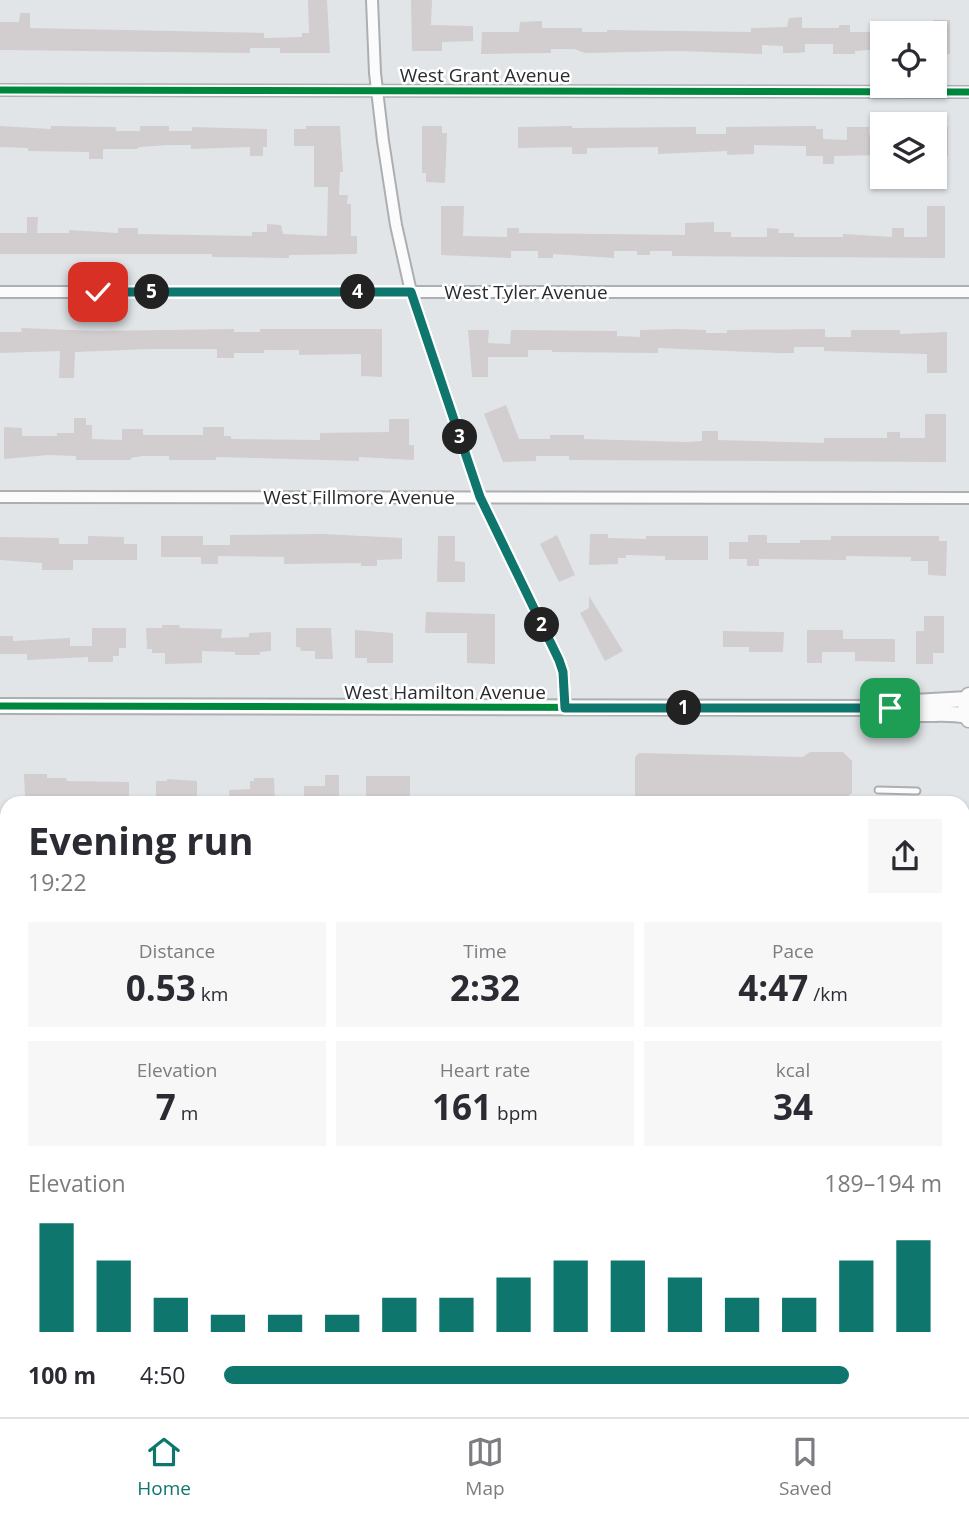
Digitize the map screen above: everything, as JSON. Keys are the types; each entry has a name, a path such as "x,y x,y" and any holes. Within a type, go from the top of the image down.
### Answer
{"main road":[{"path":"968,698 968,718"}],"street":[{"path":"372,0 377,90 396,225 411,292 480,497 559,660 563,672 565,708"},
{"name":"West Grant Avenue","path":"0,90 969,92"},
{"name":"West Tyler Avenue","path":"0,292 969,292"},
{"name":"West Fillmore Avenue","path":"0,497 969,498"},
{"name":"West Hamilton Avenue","path":"0,706 890,708 914,702 968,698"},
{"name":"West Hamilton Avenue","path":"890,708 911,716 957,714 968,718"}],"lane":[{"path":"878,790 917,791"}],"building":[{"path":"308,0 327,0 330,53 280,53 280,48 250,48 250,53 0,50 0,22 19,22 20,13 30,13 30,28 264,33 264,38 302,37 302,33 309,33"},
{"path":"411,0 432,0 431,25 473,26 473,41 442,42 442,51 412,51"},
{"path":"802,17 802,28 839,28 839,25 850,25 850,32 870,32 870,50 855,51 855,54 833,54 833,44 805,44 805,52 797,53 783,53 783,46 762,45 762,54 679,51 585,53 574,49 551,49 551,53 481,54 482,32 519,32 520,22 542,21 542,28 582,28 582,32 751,32 751,28 787,27 789,18"},
{"path":"950,20 950,54 947,54 947,21 933,21"},
{"path":"0,126 51,129 51,126 116,127 116,131 140,131 140,126 169,126 169,131 192,131 192,127 267,129 267,147 263,147 263,156 250,156 250,147 191,149 191,145 169,145 103,149 103,159 89,159 89,152 28,151 28,148 0,147"},
{"path":"306,126 340,126 343,172 340,172 339,195 348,195 347,204 351,204 351,236 357,236 357,254 289,255 289,258 212,257 212,254 0,254 0,233 27,233 27,217 38,217 37,233 69,233 69,230 118,233 118,228 138,228 138,234 252,236 252,232 267,232 267,224 281,225 283,234 327,236 328,187 314,187 314,146 294,146 294,129 306,129"},
{"path":"422,126 442,126 442,133 447,133 445,183 426,182 426,173 422,173"},
{"path":"816,126 816,129 823,129 823,139 847,140 847,127 869,127 870,155 834,156 834,164 823,164 823,156 806,156 806,146 754,145 754,154 727,155 727,151 658,154 658,147 587,148 587,154 572,154 572,147 518,148 518,127 696,127 696,134 726,134 726,127"},
{"path":"441,206 464,206 463,236 507,237 507,228 519,228 519,233 685,235 685,223 714,222 714,232 731,232 731,237 767,237 767,228 779,229 778,233 794,233 794,237 843,237 843,234 892,237 892,228 904,228 904,237 927,237 927,206 945,206 945,258 672,256 672,251 650,251 650,255 637,255 637,251 614,251 614,258 553,254 553,258 538,258 538,251 511,251 511,258 441,255"},
{"path":"21,328 96,331 234,329 234,332 260,332 260,329 382,329 382,377 361,376 361,354 299,355 299,350 264,350 264,353 234,353 234,358 217,358 217,349 150,349 75,352 74,378 59,378 60,351 0,353 0,332 22,332"},
{"path":"677,329 727,333 727,330 825,329 825,337 851,337 851,330 900,330 900,334 947,332 947,373 927,373 927,354 824,351 824,347 794,347 794,353 658,348 658,353 528,350 528,357 488,357 488,377 472,377 468,330 489,330 488,343 510,344 511,330 617,331 617,336 640,337 640,330"},
{"path":"506,405 519,439 584,435 584,439 687,442 702,441 702,431 718,431 718,440 824,443 824,438 887,438 887,432 900,432 900,438 925,438 925,414 946,414 946,462 569,460 569,456 536,456 536,461 503,462 484,414"},
{"path":"74,418 86,418 86,425 92,425 92,439 122,440 122,429 143,429 143,435 203,435 203,427 224,427 224,436 231,436 231,439 320,440 320,433 389,432 389,419 409,419 409,445 414,445 414,460 359,457 359,461 216,457 216,460 169,460 169,456 142,456 131,460 76,460 76,456 48,455 4,459 4,427 22,428 22,436 57,436 57,433 74,433"},
{"path":"323,534 402,538 402,559 377,560 377,566 361,566 361,563 284,564 284,557 218,556 218,564 201,564 201,557 161,557 161,536 203,536 203,545 230,545 230,535"},
{"path":"590,534 608,534 608,538 646,539 646,536 708,536 708,560 665,560 665,556 626,555 626,558 618,558 618,564 589,565"},
{"path":"557,535 575,575 559,582 540,544"},
{"path":"748,535 767,535 767,543 831,540 831,536 939,536 939,541 947,541 946,576 928,575 928,561 911,561 911,557 846,556 846,560 759,559 759,566 747,566 747,559 729,559 729,542 748,542"},
{"path":"88,536 124,537 124,544 137,544 137,560 73,560 73,570 42,570 42,563 0,560 0,537 59,538 59,544 88,544"},
{"path":"438,536 455,536 455,561 465,562 465,582 437,582"},
{"path":"589,596 623,651 605,661 580,613 589,608"},
{"path":"426,612 495,614 495,664 467,663 467,633 425,633"},
{"path":"924,616 944,616 944,653 933,653 933,664 916,664 916,631 924,631"},
{"path":"162,625 222,629 221,638 249,637 249,633 271,632 271,651 260,652 260,655 235,655 235,652 202,651 202,663 165,664 165,653 152,653 152,649 147,649 146,628 162,628"},
{"path":"92,628 126,628 126,648 119,648 119,656 113,656 113,662 88,662 88,657 27,660 27,654 0,654 0,636 13,636 13,641 70,638 70,646 92,646"},
{"path":"296,628 331,628 333,659 315,659 315,651 301,651 300,647 296,647"},
{"path":"355,630 393,633 393,663 367,663 367,658 355,658"},
{"path":"807,630 843,630 843,639 895,639 895,662 855,661 855,652 822,652 822,663 807,663"},
{"path":"723,631 784,632 783,652 749,652 749,647 723,647"},
{"path":"810,752 843,752 852,761 852,793 848,796 635,796 635,757 639,753 803,757"},
{"path":"24,774 47,774 47,778 66,778 67,781 129,782 129,796 25,796"},
{"path":"325,775 339,775 339,796 304,796 304,786 325,786"},
{"path":"366,776 410,776 410,796 366,796"},
{"path":"254,778 274,778 275,796 229,796 229,790 250,789 250,781 254,781"},
{"path":"156,781 197,781 197,796 156,796"}],"cycle path":[{"path":"0,90 969,92"},
{"path":"0,706 890,708"}],"route":[{"path":"98,292 411,292 480,497 559,660 563,672 565,708 890,708"}]}
